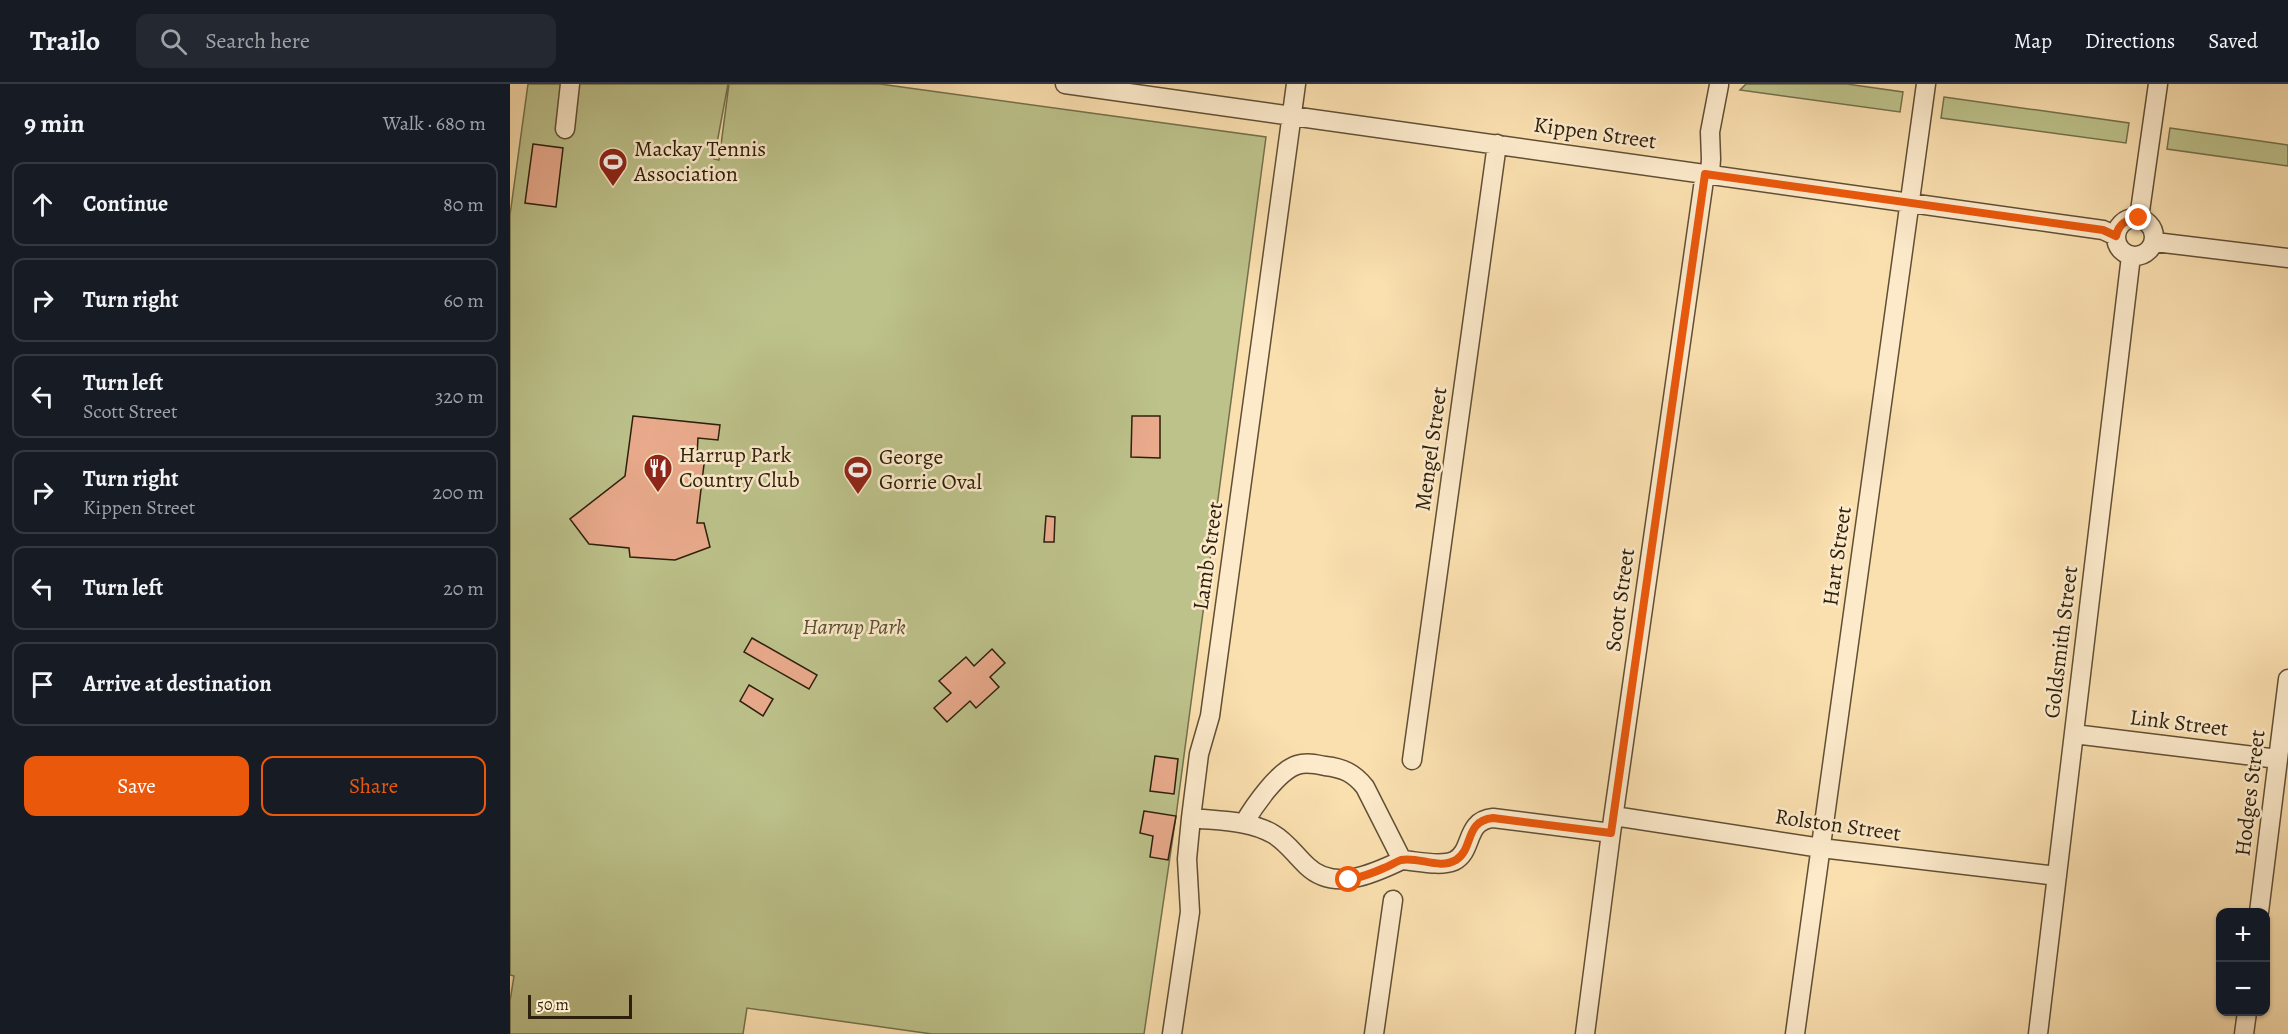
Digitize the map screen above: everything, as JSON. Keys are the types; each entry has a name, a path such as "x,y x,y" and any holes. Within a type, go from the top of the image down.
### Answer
{"street":[{"path":"565,129 570,84"},
{"name":"Kippen Street","path":"1065,84 1910,202 2103,230 2116,236"},
{"name":"Lamb Street","path":"1172,1034 1190,912 1187,859 1199,754 1210,716 1296,84"},
{"name":"Hart Street","path":"1795,1034 1926,84"},
{"path":"2139,218 2158,84"},
{"name":"Scott Street","path":"1585,1034 1612,825 1707,174 1712,159 1710,132 1719,85"},
{"name":"Mengel Street","path":"1412,760 1497,144"},
{"path":"2139,218 2152,226 2155,242 2151,250 2144,255 2131,256 2121,251 2116,236 2122,223 2128,219 2139,218"},
{"path":"2155,242 2288,258"},
{"name":"Goldsmith Street","path":"2038,1034 2131,256"},
{"name":"Hodges Street","path":"2259,908 2288,679"},
{"name":"Link Street","path":"2074,734 2278,759"},
{"path":"1191,818 1244,824 1273,834 1315,874 1328,878 1349,880 1371,874 1402,860 1365,787 1358,778 1341,768 1307,764 1288,770 1261,798 1244,824"},
{"name":"Rolston Street","path":"1402,860 1438,863 1455,860 1460,856 1476,824 1484,819 1493,818 1612,825 2056,876"},
{"path":"1374,1034 1393,900"},
{"path":"2244,1034 2246,1016"}],"green space":[{"name":"Harrup Park","path":"528,84 728,84 714,159 719,160 729,84 880,84 1266,137 1176,816 1144,1034 932,1034 747,1008 743,1034 510,1034 510,1001 514,976 510,975 510,215"},
{"path":"1746,84 1847,84 1903,92 1900,112 1740,90"},
{"path":"1944,97 2129,123 2126,143 1941,118"},
{"path":"2170,128 2288,145 2288,166 2167,149"}],"building":[{"path":"533,144 563,148 556,207 525,203"},
{"path":"633,416 720,425 718,440 698,438 697,455 705,456 697,523 704,523 710,547 675,560 630,557 629,548 589,544 570,519 625,476"},
{"path":"1132,416 1160,416 1160,458 1131,457"},
{"path":"1046,516 1055,517 1054,542 1044,542"},
{"path":"752,638 817,675 809,689 744,652"},
{"path":"992,649 1005,663 990,677 999,687 976,708 970,701 947,722 934,708 951,693 939,681 966,657 974,666"},
{"path":"749,685 773,699 763,716 740,701"},
{"path":"1155,756 1178,759 1174,794 1150,791"},
{"path":"1144,811 1176,816 1168,860 1150,857 1153,836 1140,833"}],"place":[{"name":"Mackay Tennis Association","path":"613,188"},
{"name":"Harrup Park Country Club","path":"658,494"},
{"name":"George Gorrie Oval","path":"858,496"}],"route":[{"path":"1349,880 1371,874 1402,860 1438,863 1455,860 1460,856 1476,824 1484,819 1493,818 1611,833 1705,174 2103,230 2116,236 2122,223 2128,219 2139,218"}]}
